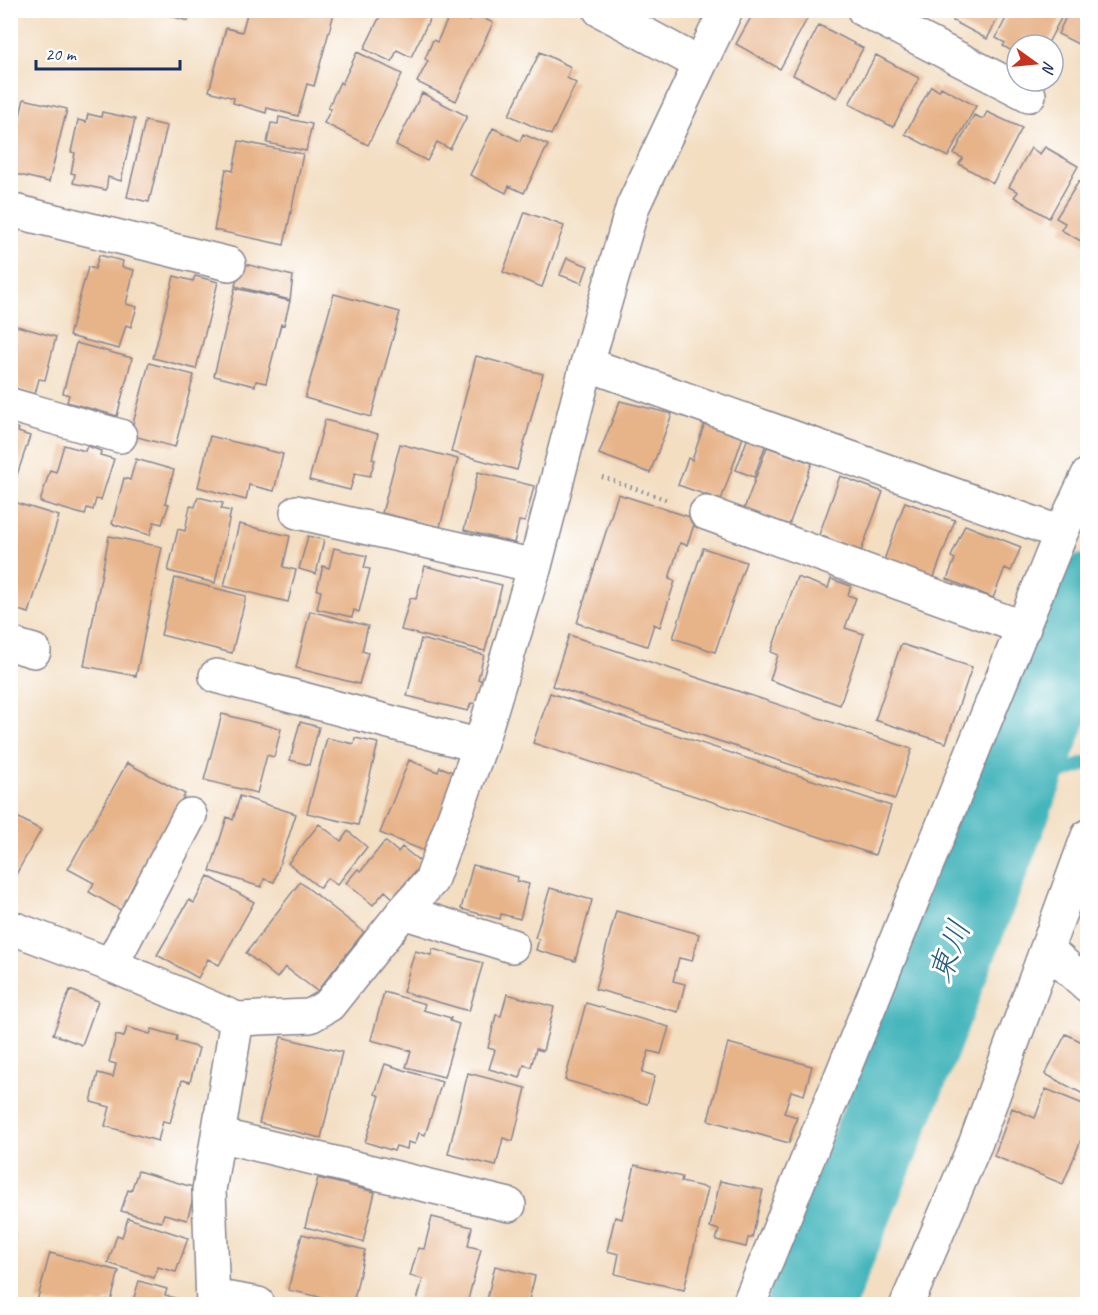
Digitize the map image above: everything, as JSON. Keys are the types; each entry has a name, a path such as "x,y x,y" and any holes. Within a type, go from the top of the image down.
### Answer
{"street":[{"path":"600,10 700,64"},
{"path":"10,927 111,965 237,1019 309,1016 329,1005 403,912 431,881 480,746 535,566 587,364 633,206 726,10"},
{"path":"864,10 1029,95"},
{"path":"10,210 229,264"},
{"path":"587,364 1061,533"},
{"path":"10,405 120,435"},
{"path":"749,1305 1061,533 1088,475"},
{"path":"297,512 535,566"},
{"path":"706,513 1024,627"},
{"path":"216,676 480,746"},
{"path":"111,965 190,815"},
{"path":"907,1305 976,1142 1088,836"},
{"path":"403,912 512,946"},
{"path":"1047,949 1088,986"},
{"path":"237,1019 209,1190 213,1300 258,1305"},
{"path":"218,1135 509,1205"}],"path":[{"path":"561,463 706,513"}],"building":[{"path":"151,10 191,10 188,21"},
{"path":"248,10 335,10 314,86 307,84 298,116 267,108 266,113 233,103 234,98 209,91 226,28 242,32"},
{"path":"383,10 434,10 411,57 397,50 392,62 364,49"},
{"path":"755,10 792,10 807,19 780,69 736,44"},
{"path":"947,10 1002,10 987,39 953,21 955,17 946,12"},
{"path":"1010,10 1065,10 1053,33 1005,33 1005,43 996,38"},
{"path":"1069,10 1088,19 1086,48 1065,38 1065,33 1058,33"},
{"path":"451,12 470,21 474,13 493,23 456,101 417,82 428,61 425,59 433,40 437,42"},
{"path":"819,25 863,48 837,98 793,75"},
{"path":"357,52 402,74 368,145 324,123 340,82 342,84"},
{"path":"540,52 571,67 567,78 576,83 551,135 509,115"},
{"path":"876,55 919,78 893,127 849,104"},
{"path":"931,86 939,91 941,87 976,106 948,157 905,134"},
{"path":"422,93 467,116 450,149 437,142 427,161 396,145"},
{"path":"24,99 67,109 49,182 11,173 18,146 13,145"},
{"path":"102,112 135,119 121,181 108,177 106,190 73,183 75,174 71,173 75,153 71,152 78,120 86,122 88,114 101,117"},
{"path":"987,112 1022,128 993,183 959,164 963,158 954,154 974,115 983,119"},
{"path":"279,117 312,124 306,151 267,143 271,123 278,124"},
{"path":"145,121 167,126 149,202 127,197"},
{"path":"493,128 520,141 523,134 548,145 524,193 509,186 506,193 470,175"},
{"path":"239,141 303,154 284,245 214,230 226,169 233,171"},
{"path":"1045,147 1078,166 1049,218 1014,197 1018,192 1009,187 1031,148 1040,154"},
{"path":"1079,181 1088,186 1088,245 1061,230 1065,223 1056,218"},
{"path":"525,212 564,226 542,287 503,272"},
{"path":"99,255 123,261 122,267 134,270 126,304 137,307 131,327 126,325 119,349 69,336 88,267 95,269"},
{"path":"567,258 588,266 582,283 560,275"},
{"path":"241,263 293,276 290,300 235,286"},
{"path":"174,276 193,281 195,276 218,282 196,369 153,358"},
{"path":"235,288 290,301 284,325 281,324 266,383 256,381 255,386 214,376"},
{"path":"334,294 400,312 371,417 305,398"},
{"path":"10,324 56,337 45,380 39,379 35,394 10,387"},
{"path":"76,343 132,358 117,416 67,402 69,395 63,393"},
{"path":"476,356 543,374 517,470 451,452"},
{"path":"149,363 194,375 175,447 130,435"},
{"path":"620,401 672,414 650,473 599,454"},
{"path":"325,420 378,434 372,459 375,460 370,476 355,473 350,490 309,480"},
{"path":"705,423 743,437 721,500 678,485 688,458 692,460"},
{"path":"10,426 30,436 11,493"},
{"path":"210,436 283,454 274,491 249,485 246,500 198,487"},
{"path":"748,437 766,444 754,477 736,470"},
{"path":"400,444 458,459 440,527 382,513"},
{"path":"64,445 85,451 87,446 101,451 100,455 114,459 101,500 96,499 93,510 87,508 85,515 40,502 50,470 56,472"},
{"path":"767,447 812,463 789,525 744,509"},
{"path":"136,459 174,470 165,503 169,504 162,524 154,522 150,535 112,524 124,478 130,480"},
{"path":"478,472 534,486 525,522 519,521 514,543 464,530"},
{"path":"840,476 883,492 861,551 819,535"},
{"path":"618,494 696,519 687,545 680,543 669,579 675,581 660,627 654,624 647,646 577,623"},
{"path":"198,497 223,503 221,509 231,511 215,583 168,571 178,529 185,531 190,506 195,507"},
{"path":"10,501 59,516 29,613 10,608"},
{"path":"905,502 955,520 934,577 884,560"},
{"path":"239,524 290,536 283,567 296,570 288,602 224,586"},
{"path":"965,525 1021,547 1011,571 1005,568 993,598 947,579 955,559 951,557"},
{"path":"109,536 162,547 136,676 84,666"},
{"path":"308,536 324,540 316,574 299,569"},
{"path":"334,548 367,556 364,568 370,569 359,612 354,610 352,617 317,609 321,591 317,590 323,566 329,568"},
{"path":"703,548 746,562 715,652 673,638"},
{"path":"425,566 502,585 485,651 401,630 410,598 416,599"},
{"path":"797,577 828,588 831,579 851,586 848,595 856,598 845,628 864,634 840,705 770,680 778,655 771,652"},
{"path":"175,578 246,596 232,653 161,635"},
{"path":"310,611 368,626 362,651 368,653 359,684 296,668"},
{"path":"569,635 912,749 895,799 552,686"},
{"path":"421,639 484,655 478,679 482,681 477,704 471,703 468,711 407,696"},
{"path":"901,644 972,667 946,743 875,720"},
{"path":"550,693 891,806 875,855 533,743"},
{"path":"222,714 281,729 274,757 267,755 257,793 204,780"},
{"path":"300,722 319,727 309,765 290,760"},
{"path":"327,738 354,744 355,738 378,743 358,825 307,813"},
{"path":"409,760 438,772 440,767 458,774 427,852 380,833"},
{"path":"127,763 185,794 122,911 89,892 94,883 68,869"},
{"path":"240,796 296,814 274,882 264,879 261,887 210,871 227,817 233,820"},
{"path":"10,813 41,830 10,885"},
{"path":"319,824 341,841 348,831 367,847 337,885 327,878 320,888 288,863"},
{"path":"385,841 398,852 402,847 422,863 393,898 385,891 373,905 346,883 358,869 361,871"},
{"path":"473,865 518,877 517,881 529,884 520,919 501,914 500,919 461,909"},
{"path":"208,876 254,902 219,965 208,959 198,978 157,955 189,900 194,903"},
{"path":"300,882 364,932 317,991 285,967 277,978 246,953"},
{"path":"550,888 592,900 575,961 536,950 539,939 535,938"},
{"path":"616,911 699,934 692,961 679,958 673,981 685,984 678,1012 595,989"},
{"path":"433,949 483,963 469,1011 403,992 415,951 431,955"},
{"path":"70,990 98,1001 82,1045 53,1034"},
{"path":"384,992 425,1004 423,1010 451,1018 450,1021 459,1024 444,1077 406,1067 411,1051 371,1040"},
{"path":"507,994 554,1007 543,1051 536,1049 531,1067 524,1065 520,1078 489,1069 495,1050 488,1048 496,1015 501,1016"},
{"path":"586,1003 669,1027 661,1054 649,1051 642,1072 655,1076 647,1104 565,1080"},
{"path":"127,1027 150,1034 152,1029 177,1036 176,1041 199,1048 190,1082 182,1080 170,1123 163,1121 158,1141 105,1126 110,1107 91,1102 98,1073 113,1077 116,1064 109,1062 116,1035 124,1037"},
{"path":"1066,1034 1088,1045 1088,1085 1083,1094 1045,1074"},
{"path":"281,1037 342,1052 321,1138 259,1123"},
{"path":"728,1043 812,1066 804,1095 791,1091 784,1113 797,1117 789,1143 708,1120"},
{"path":"385,1064 442,1082 425,1135 419,1133 415,1144 408,1142 407,1149 396,1146 394,1151 365,1142 380,1096 375,1094"},
{"path":"468,1073 526,1088 513,1141 503,1138 496,1166 448,1154"},
{"path":"1046,1089 1088,1106 1088,1123 1063,1184 994,1156 1012,1108 1035,1118"},
{"path":"635,1165 682,1177 681,1182 708,1188 684,1290 615,1274 619,1254 607,1251 615,1217 622,1219"},
{"path":"138,1171 196,1188 187,1220 164,1214 161,1222 121,1211"},
{"path":"318,1178 375,1192 363,1242 305,1227"},
{"path":"720,1181 763,1190 752,1238 748,1238 746,1247 716,1240 719,1230 710,1227"},
{"path":"432,1217 472,1227 468,1246 481,1249 467,1304 416,1304 423,1279 410,1276 418,1248 424,1249"},
{"path":"128,1218 188,1238 176,1272 158,1267 154,1278 108,1263 117,1235 122,1237"},
{"path":"10,1233 16,1235 11,1254 10,1254"},
{"path":"302,1234 365,1250 353,1304 288,1290"},
{"path":"50,1253 119,1271 111,1301 106,1300 105,1304 52,1304 37,1301"},
{"path":"495,1266 535,1276 528,1304 486,1303"},
{"path":"139,1281 167,1289 165,1295 195,1304 132,1304"}],"waterway":[{"name":"東川","path":"810,1304 911,1056 1088,597"},
{"path":"1014,788 1088,763"}]}
